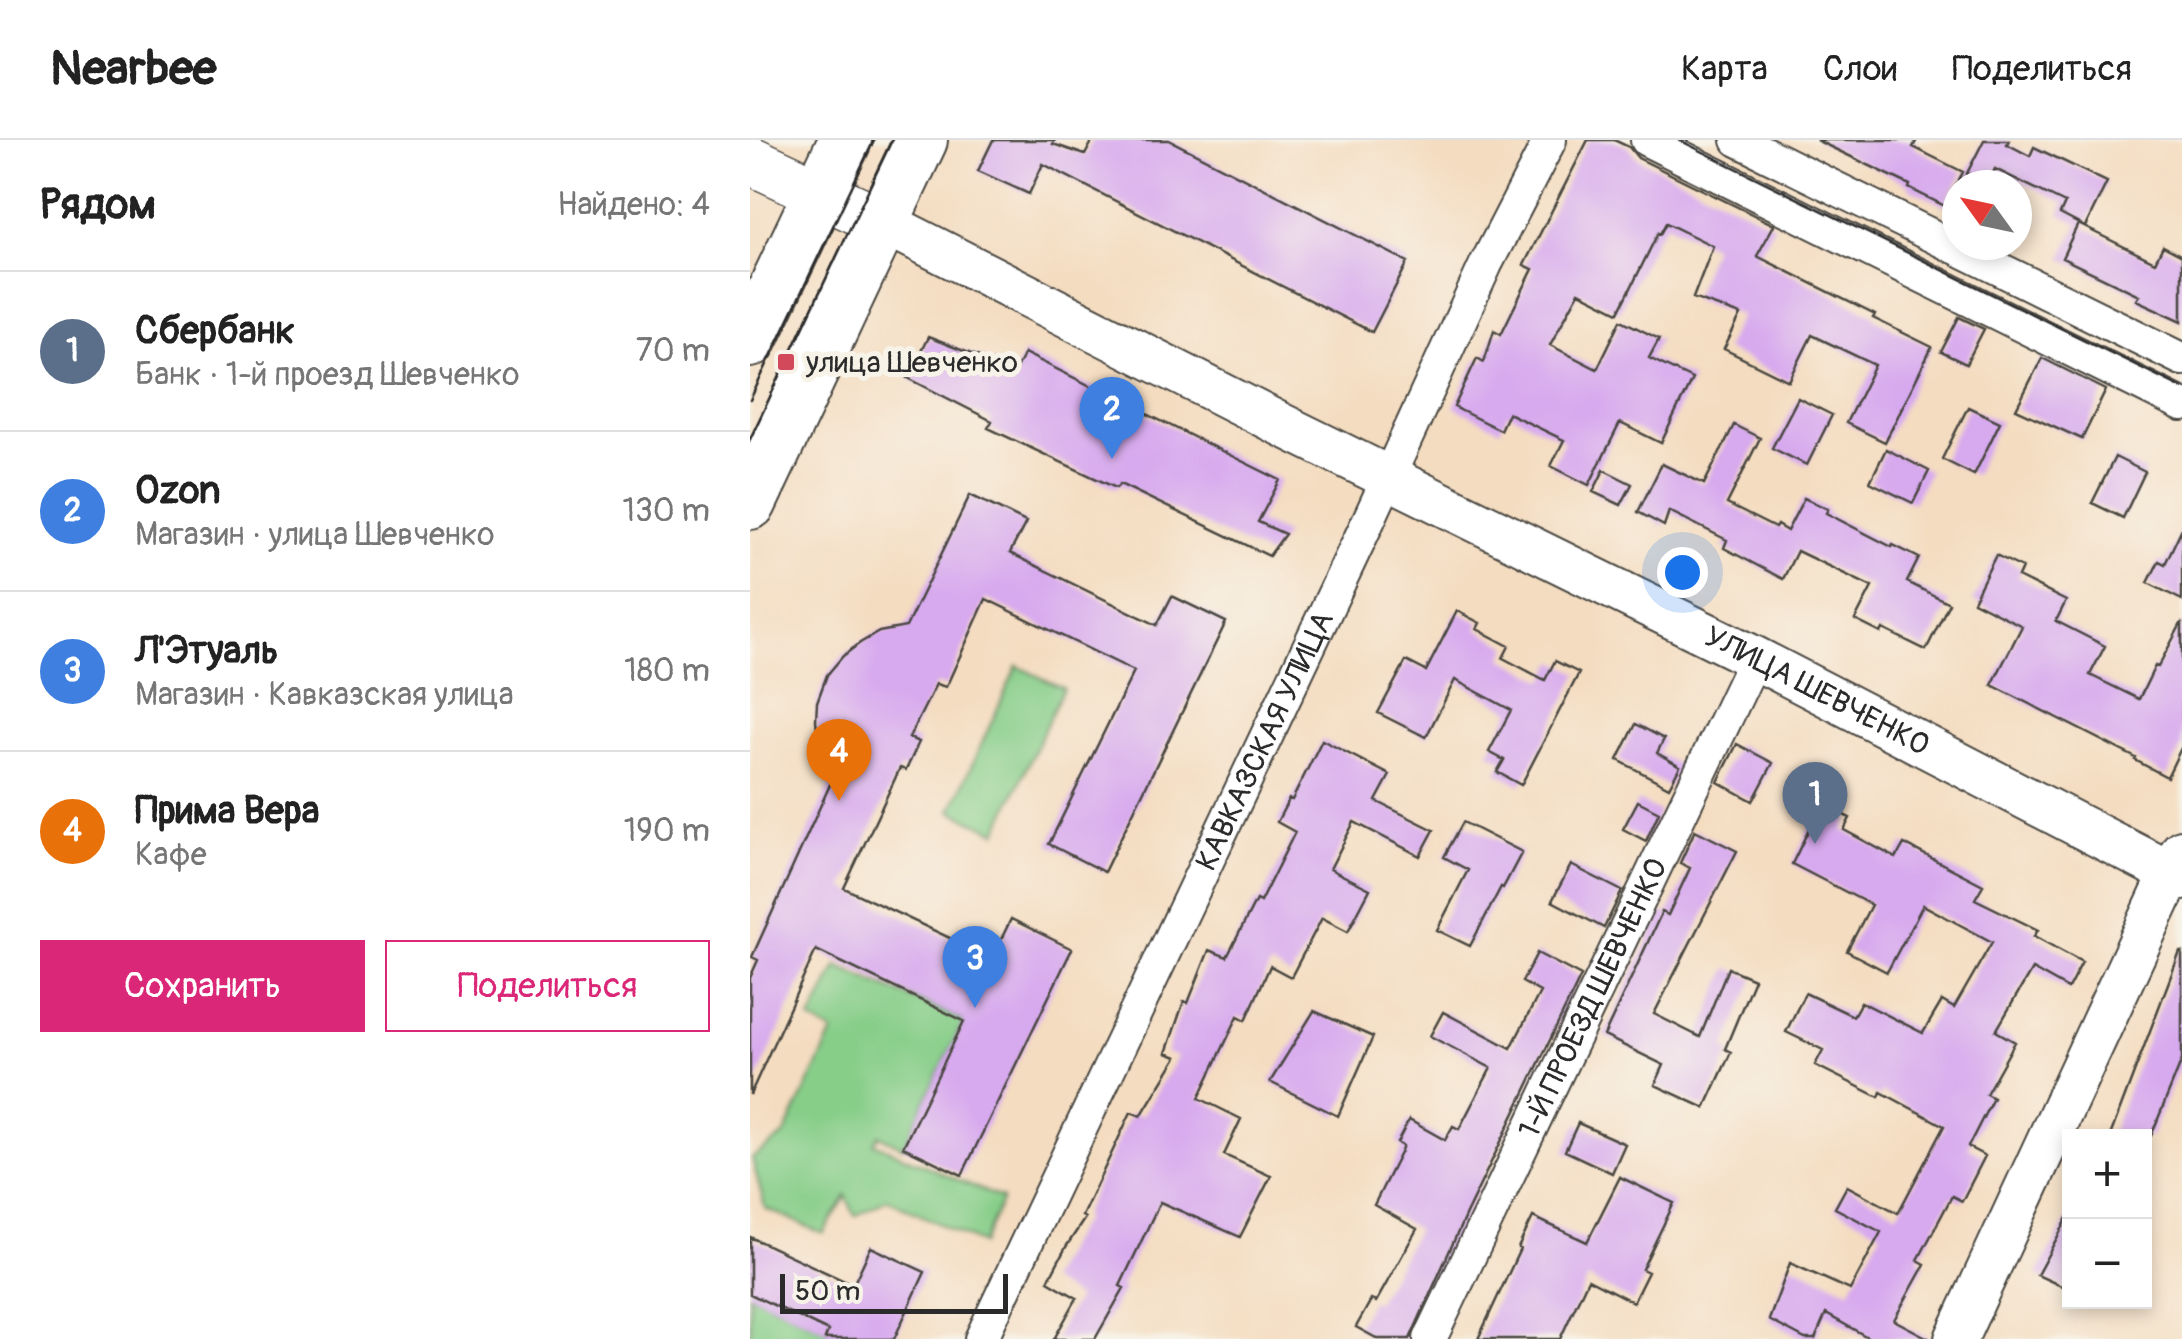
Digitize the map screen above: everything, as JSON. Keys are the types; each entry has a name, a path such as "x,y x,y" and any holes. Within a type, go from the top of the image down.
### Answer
{"main road":[{"path":"750,341 845,140"},
{"path":"750,503 921,140"},
{"name":"УЛИЦА ШЕВЧЕНКО","path":"750,160 882,222"}],"street":[{"name":"КАВКАЗСКАЯ УЛИЦА","path":"982,1339 1486,264 1550,140"},
{"path":"1647,140 2182,405"},
{"path":"1738,140 2182,359"},
{"name":"УЛИЦА ШЕВЧЕНКО","path":"882,222 2178,868"},
{"name":"1-Й ПРОЕЗД ШЕВЧЕНКО","path":"1430,1339 1755,658"},
{"path":"1956,1339 2178,868"}],"green space":[{"path":"1017,666 1063,688 997,832 951,811"},
{"path":"837,966 964,1021 903,1147 879,1135 874,1143 1002,1199 982,1244 887,1199 855,1216 846,1196 823,1234 765,1208 752,1158 784,1136 833,1033 811,1020"},
{"path":"750,1294 828,1331 825,1339 750,1339"}],"building":[{"path":"993,140 1055,140 1053,144 1085,155 1093,140 1169,140 1408,262 1372,332 1043,164 1029,194 978,171"},
{"path":"1588,140 1614,140 1629,147 1638,158 1774,225 1757,256 1932,347 1885,442 1846,423 1875,365 1812,335 1789,381 1724,349 1741,315 1693,298 1713,246 1666,223 1619,312 1579,292 1550,345 1597,369 1621,320 1659,339 1649,358 1692,379 1661,443 1620,423 1589,485 1551,466 1564,440 1508,413 1500,430 1454,407 1477,358 1484,362 1494,330 1501,334 1533,269 1524,265"},
{"path":"1816,140 1917,140 1913,147 1959,170 1942,170 1942,204 1909,188 1910,185"},
{"path":"1984,140 2009,140 2007,144 2030,156 2034,147 2107,182 2085,227 2060,214 2065,203 2032,187 2032,170 1969,170"},
{"path":"2078,224 2155,262 2163,246 2182,256 2182,321 2136,300 2139,295 2062,258"},
{"path":"1959,317 1984,329 1966,364 1941,352"},
{"path":"928,337 1015,371 1024,353 1280,480 1258,522 1285,534 1269,556 1120,484 1116,488 988,428 992,421 908,378"},
{"path":"2042,358 2106,390 2082,439 2016,409"},
{"path":"1798,398 1832,415 1807,465 1772,448"},
{"path":"1968,407 2000,422 1974,475 1942,459"},
{"path":"1734,425 1760,438 1727,504 1787,531 1804,498 1828,509 1826,513 1919,558 1907,582 1949,603 1926,650 1855,620 1872,587 1797,551 1783,579 1724,548 1727,540 1669,511 1664,526 1638,512 1662,464 1704,484"},
{"path":"1886,449 1929,471 1913,503 1870,482"},
{"path":"2115,457 2145,472 2123,518 2092,503"},
{"path":"1604,470 1632,484 1621,505 1593,492"},
{"path":"970,495 1026,522 1010,553 1157,625 1172,596 1226,622 1104,872 1049,844 1134,671 986,599 946,687 936,684 909,738 919,742 906,770 900,768 844,888 992,958 1011,919 1072,949 962,1175 903,1147 964,1021 816,950 750,1095 750,978 758,960 752,957 833,778 819,746 816,720 817,702 827,675 860,643 879,632 906,627"},
{"path":"2182,528 2182,600 2148,583 2159,561 2165,564"},
{"path":"1996,555 2022,568 2018,577 2066,601 2056,621 2105,646 2090,675 2139,699 2182,622 2182,746 2167,777 1992,685 2022,626 1973,601"},
{"path":"1457,611 1480,623 1477,629 1509,646 1503,658 1545,680 1555,661 1579,673 1521,785 1497,772 1504,760 1489,752 1511,710 1455,680 1426,737 1378,713 1406,661 1426,671"},
{"path":"1636,724 1664,739 1657,753 1680,766 1669,787 1618,760"},
{"path":"1322,740 1390,775 1376,801 1434,830 1420,856 1354,822 1330,869 1370,889 1348,931 1322,918 1291,977 1270,966 1246,1020 1238,1016 1199,1098 1241,1119 1224,1155 1271,1176 1240,1237 1160,1202 1120,1286 1124,1288 1095,1339 1054,1339 1077,1298 1048,1281 1085,1218 1082,1216 1131,1112 1141,1116 1177,1057 1166,1053 1184,1001 1188,1003 1209,950 1227,957 1256,900 1260,902 1295,832 1277,822"},
{"path":"1737,744 1773,763 1753,801 1718,782"},
{"path":"1638,801 1659,812 1646,841 1623,829"},
{"path":"1821,804 1850,818 1844,830 1896,858 1904,844 1983,885 1975,899 2038,930 2034,936 2082,962 2068,989 2032,969 1996,1031 2015,1042 1986,1094 1993,1098 1968,1147 1985,1156 1962,1201 1952,1196 1918,1260 1925,1264 1894,1320 1930,1339 1871,1339 1826,1314 1815,1339 1805,1339 1769,1320 1790,1263 1850,1290 1881,1232 1835,1208 1847,1186 1898,1213 1944,1126 1881,1092 1879,1097 1815,1065 1823,1050 1786,1032 1805,993 1853,1016 1861,1002 1923,1033 1942,1001 1954,1008 1992,942 1923,905 1887,972 1847,951 1871,905 1792,864"},
{"path":"1463,822 1522,852 1470,946 1437,930 1468,870 1444,857"},
{"path":"1695,830 1737,851 1654,1014 1700,1037 1728,968 1754,979 1725,1049 1731,1052 1705,1108 1655,1085 1664,1065 1604,1036 1662,912 1668,915 1690,868 1680,863"},
{"path":"1571,865 1622,891 1604,928 1552,901"},
{"path":"2182,952 2182,1060 2152,1134 2152,1129 2113,1129"},
{"path":"1537,953 1581,976 1410,1339 1378,1339 1356,1327 1371,1300 1376,1302 1417,1229 1374,1205 1402,1149 1397,1143 1409,1120 1445,1140 1453,1126 1459,1129 1491,1068 1430,1036 1443,1012 1511,1048 1540,992 1522,982"},
{"path":"1314,1011 1373,1037 1338,1116 1270,1082"},
{"path":"1578,1123 1625,1144 1612,1173 1565,1151"},
{"path":"1620,1177 1674,1203 1642,1269 1648,1272 1633,1302 1588,1279 1560,1339 1478,1339 1533,1217 1587,1242"},
{"path":"2062,1229 2062,1286 2037,1275"},
{"path":"750,1237 853,1285 871,1247 925,1272 894,1339 825,1339 828,1331 750,1294"}],"tram line":[{"path":"750,400 874,140"},
{"path":"750,439 892,140"},
{"path":"1679,140 2182,388"}],"place":[{"name":"улица Шевченко","path":"786,362"},
{"name":"Ozon","path":"1112,459"},
{"name":"Прима Вера","path":"839,801"},
{"name":"Сбербанк","path":"1815,844"},
{"name":"Л'Этуаль","path":"975,1008"}]}
